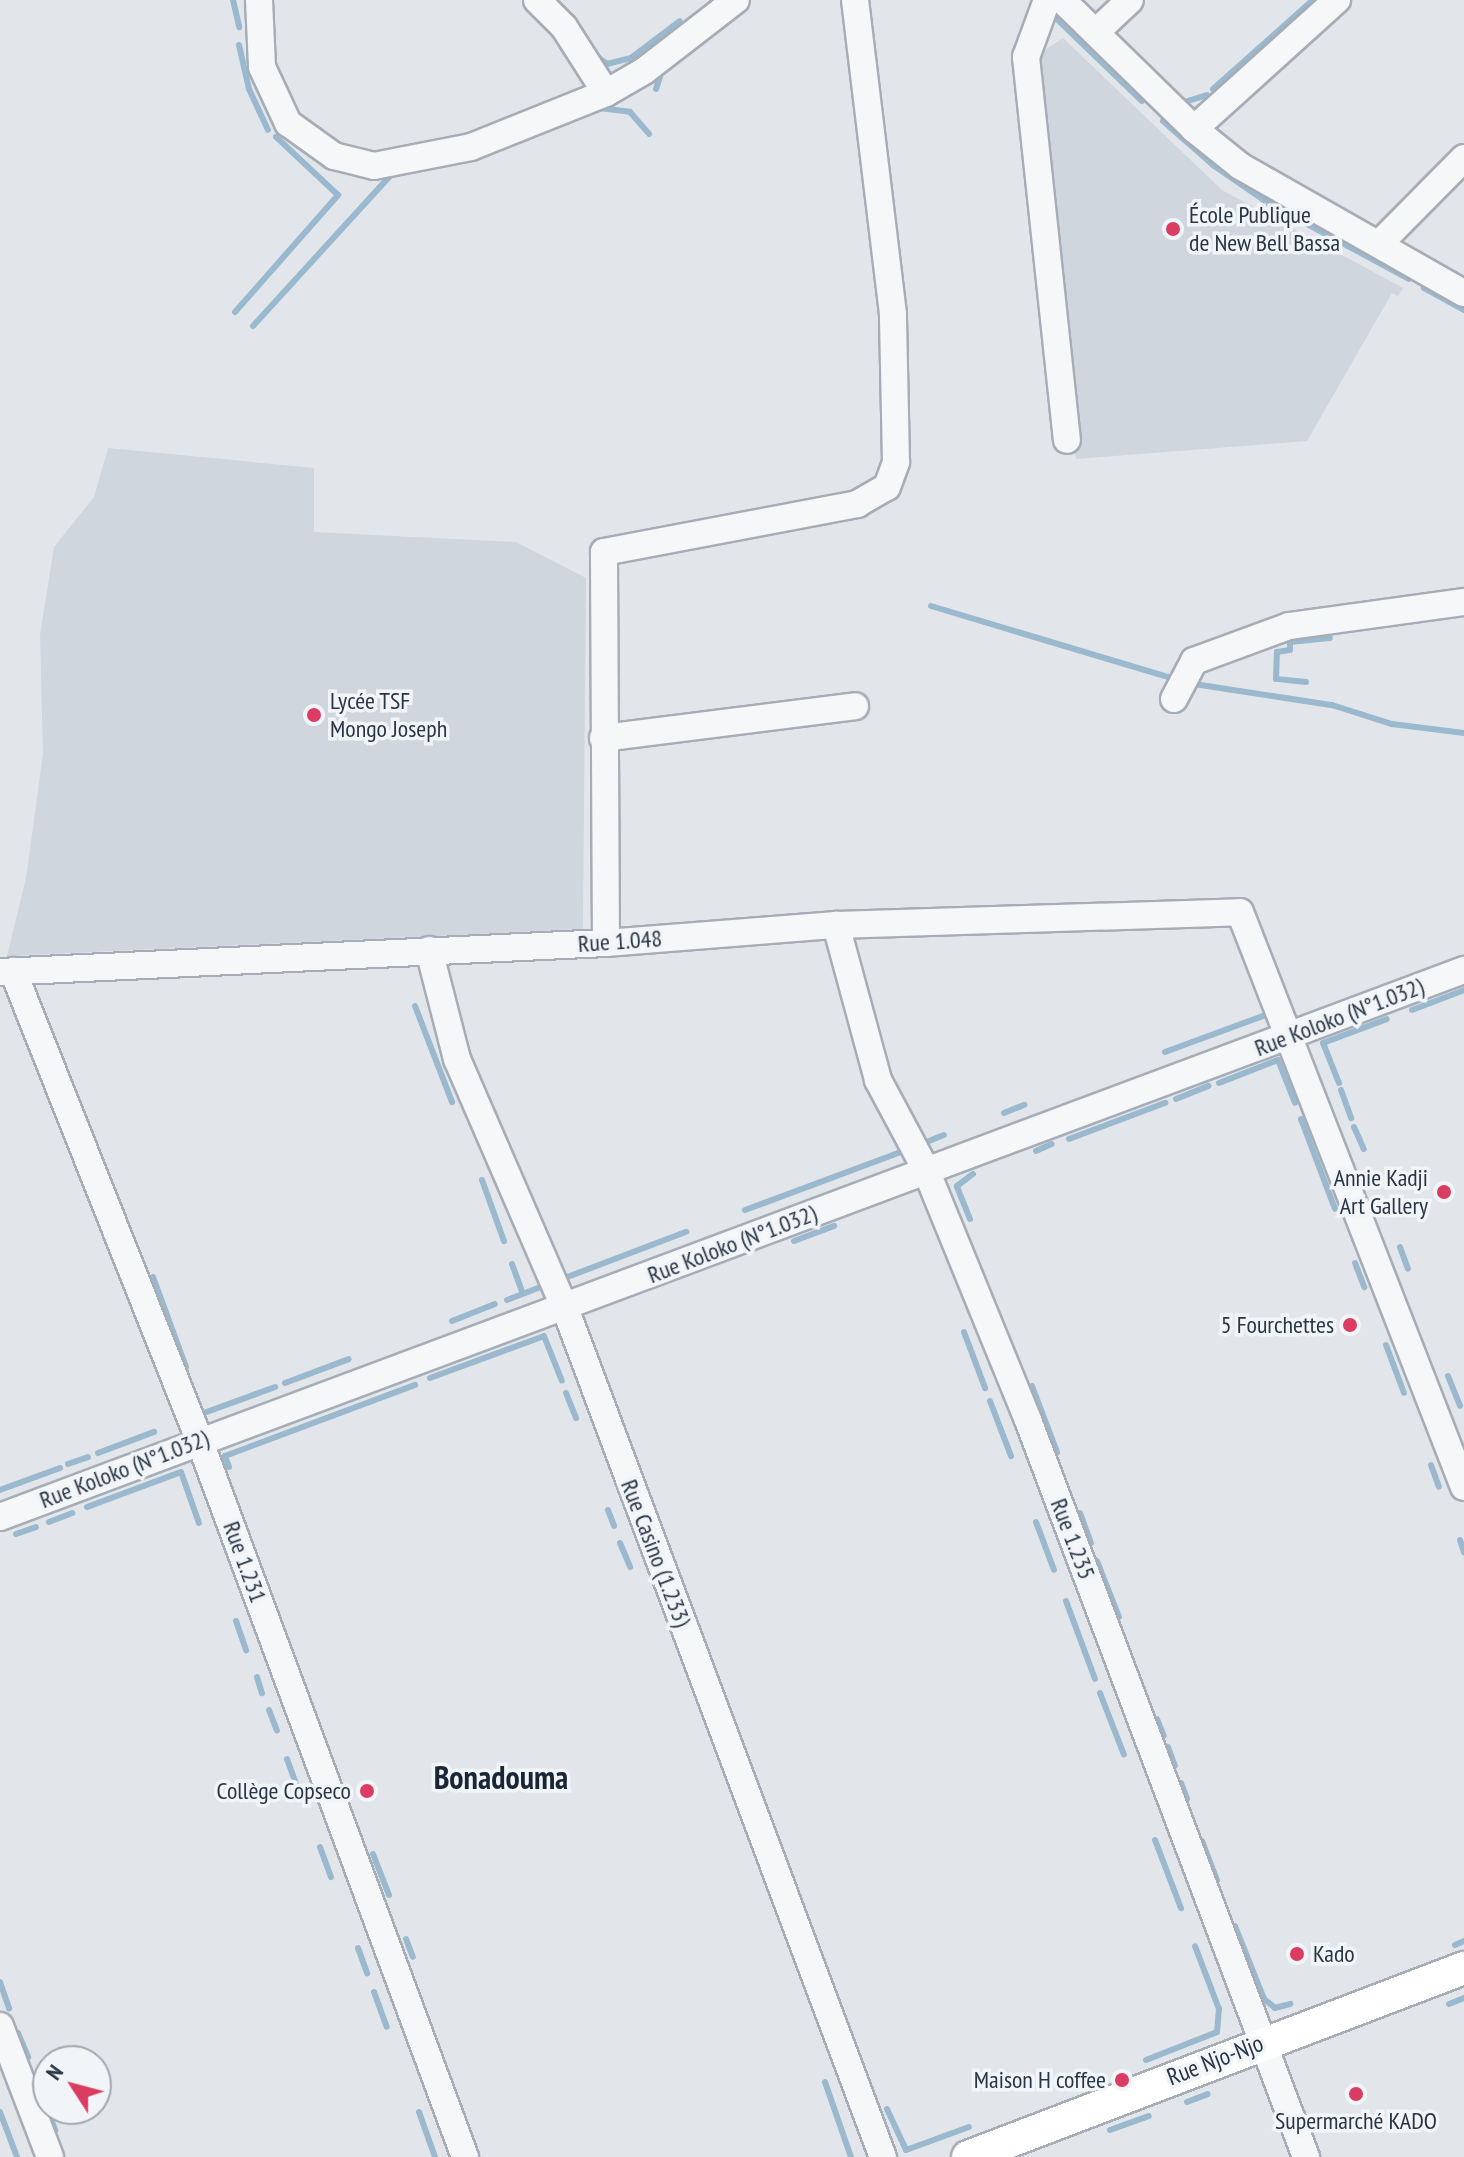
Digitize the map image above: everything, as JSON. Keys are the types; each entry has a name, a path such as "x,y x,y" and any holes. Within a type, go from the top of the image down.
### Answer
{"main road":[{"name":"Rue Njo-Njo","path":"968,2157 1262,2041 1464,1968"}],"street":[{"path":"259,0 262,67 288,123 306,140 358,164 397,165 471,147 606,93 644,71 736,0"},
{"path":"537,0 564,27 606,93"},
{"path":"606,943 604,552 857,504 887,487 896,462 893,314 855,0"},
{"path":"1047,0 1026,57 1067,440"},
{"path":"1062,0 1194,129 1277,190 1464,293"},
{"path":"1097,31 1130,0"},
{"path":"1194,129 1337,0"},
{"path":"1379,244 1464,158"},
{"path":"1174,699 1194,661 1289,626 1464,602"},
{"path":"603,738 855,706"},
{"name":"Rue 1.048","path":"6,971 606,943 836,925 1240,912 1288,1036"},
{"name":"Rue 1.235","path":"836,925 878,1080 926,1170 1028,1420 1306,2157"},
{"name":"Rue Casino (1.233)","path":"429,950 457,1059 565,1308 883,2157"},
{"name":"Rue Koloko (N°1.032)","path":"0,1517 199,1439 565,1308 1464,970"},
{"name":"Rue 1.231","path":"6,971 199,1439 465,2157"},
{"path":"1288,1036 1464,1487"},
{"path":"0,2026 50,2157"}],"shaded area":[{"name":"École Publique de New Bell Bassa","path":"1063,38 1222,190 1403,288 1398,296 1392,293 1307,441 1076,459 1028,61"},
{"name":"Lycée TSF Mongo Joseph","path":"108,448 314,468 314,532 516,542 586,578 583,929 7,956 26,878 43,754 40,635 54,547 94,497"}],"waterway":[{"path":"233,0 239,27"},
{"path":"1213,89 1313,0"},
{"path":"1057,19 1142,101"},
{"path":"596,56 607,64 631,58 680,21"},
{"path":"239,45 249,89 268,130"},
{"path":"656,89 662,70"},
{"path":"1181,103 1207,95"},
{"path":"599,108 630,112 649,134"},
{"path":"1163,121 1213,165 1268,203 1409,279"},
{"path":"235,312 338,195 276,137"},
{"path":"253,326 392,174"},
{"path":"1424,288 1464,310"},
{"path":"931,606 1174,679"},
{"path":"1306,682 1276,679 1277,652 1290,650 1290,642 1330,638"},
{"path":"1194,684 1332,705 1392,724 1464,733"},
{"path":"1412,1010 1464,990"},
{"path":"415,1006 452,1102"},
{"path":"1165,1052 1271,1013"},
{"path":"1339,1083 1323,1043 1387,1019"},
{"path":"1219,1083 1278,1060 1295,1103"},
{"path":"1176,1099 1209,1086"},
{"path":"1341,1090 1351,1118"},
{"path":"1069,1139 1165,1103"},
{"path":"1004,1113 1024,1105"},
{"path":"1301,1119 1335,1209"},
{"path":"1354,1127 1364,1149"},
{"path":"929,1141 944,1135"},
{"path":"1036,1151 1052,1144"},
{"path":"745,1210 906,1150"},
{"path":"970,1219 957,1186 973,1174"},
{"path":"482,1180 504,1241"},
{"path":"794,1241 834,1226"},
{"path":"562,1279 686,1232"},
{"path":"1400,1247 1408,1269"},
{"path":"1355,1263 1364,1287"},
{"path":"512,1264 521,1289"},
{"path":"153,1277 186,1367"},
{"path":"507,1300 539,1288"},
{"path":"452,1321 495,1304"},
{"path":"964,1332 985,1388"},
{"path":"430,1378 544,1336 562,1381"},
{"path":"1386,1345 1404,1393"},
{"path":"285,1383 349,1359"},
{"path":"1448,1376 1460,1406"},
{"path":"229,1467 225,1456 415,1385"},
{"path":"1032,1386 1057,1452"},
{"path":"199,1409 201,1414 275,1387"},
{"path":"566,1393 576,1418"},
{"path":"990,1401 1011,1456"},
{"path":"98,1453 154,1432"},
{"path":"68,1464 88,1457"},
{"path":"1431,1465 1439,1487"},
{"path":"0,1490 60,1468"},
{"path":"87,1507 181,1472 199,1523"},
{"path":"608,1510 614,1526"},
{"path":"49,1522 72,1513"},
{"path":"1080,1513 1091,1543"},
{"path":"1036,1522 1054,1570"},
{"path":"16,1534 36,1527"},
{"path":"1460,1540 1464,1552"},
{"path":"620,1543 630,1567"},
{"path":"1097,1561 1119,1617"},
{"path":"1066,1601 1095,1679"},
{"path":"236,1621 246,1650"},
{"path":"257,1677 262,1693"},
{"path":"1100,1693 1124,1755"},
{"path":"269,1710 277,1731"},
{"path":"1157,1719 1164,1736"},
{"path":"1168,1747 1175,1766"},
{"path":"287,1759 297,1787"},
{"path":"1181,1783 1187,1799"},
{"path":"1155,1840 1181,1908"},
{"path":"1202,1841 1217,1880"},
{"path":"320,1847 331,1877"},
{"path":"373,1854 389,1895"},
{"path":"1235,1926 1264,1999 1275,2008 1290,2004"},
{"path":"406,1939 413,1957"},
{"path":"1455,1945 1464,1941"},
{"path":"1146,2060 1217,2032 1219,2009 1195,1946"},
{"path":"358,1948 367,1973"},
{"path":"0,1982 9,2008"},
{"path":"374,1992 387,2027"},
{"path":"1449,2004 1464,1998"},
{"path":"18,2033 28,2057"},
{"path":"825,2082 851,2157"},
{"path":"1187,2102 1208,2094"},
{"path":"887,2109 906,2150 969,2127"},
{"path":"0,2112 17,2157"},
{"path":"419,2112 435,2157"},
{"path":"1110,2130 1149,2116"},
{"path":"53,2125 55,2130"}],"place":[{"name":"École Publique de New Bell Bassa","path":"1173,229"},
{"name":"Lycée TSF Mongo Joseph","path":"314,715"},
{"name":"Annie Kadji Art Gallery","path":"1444,1192"},
{"name":"5 Fourchettes","path":"1350,1325"},
{"name":"Collège Copseco","path":"367,1791"},
{"name":"Kado","path":"1297,1954"},
{"name":"Maison H coffee","path":"1122,2080"},
{"name":"Supermarché KADO","path":"1356,2094"}],"district":[{"name":"Bonadouma","path":"501,1777"}]}
